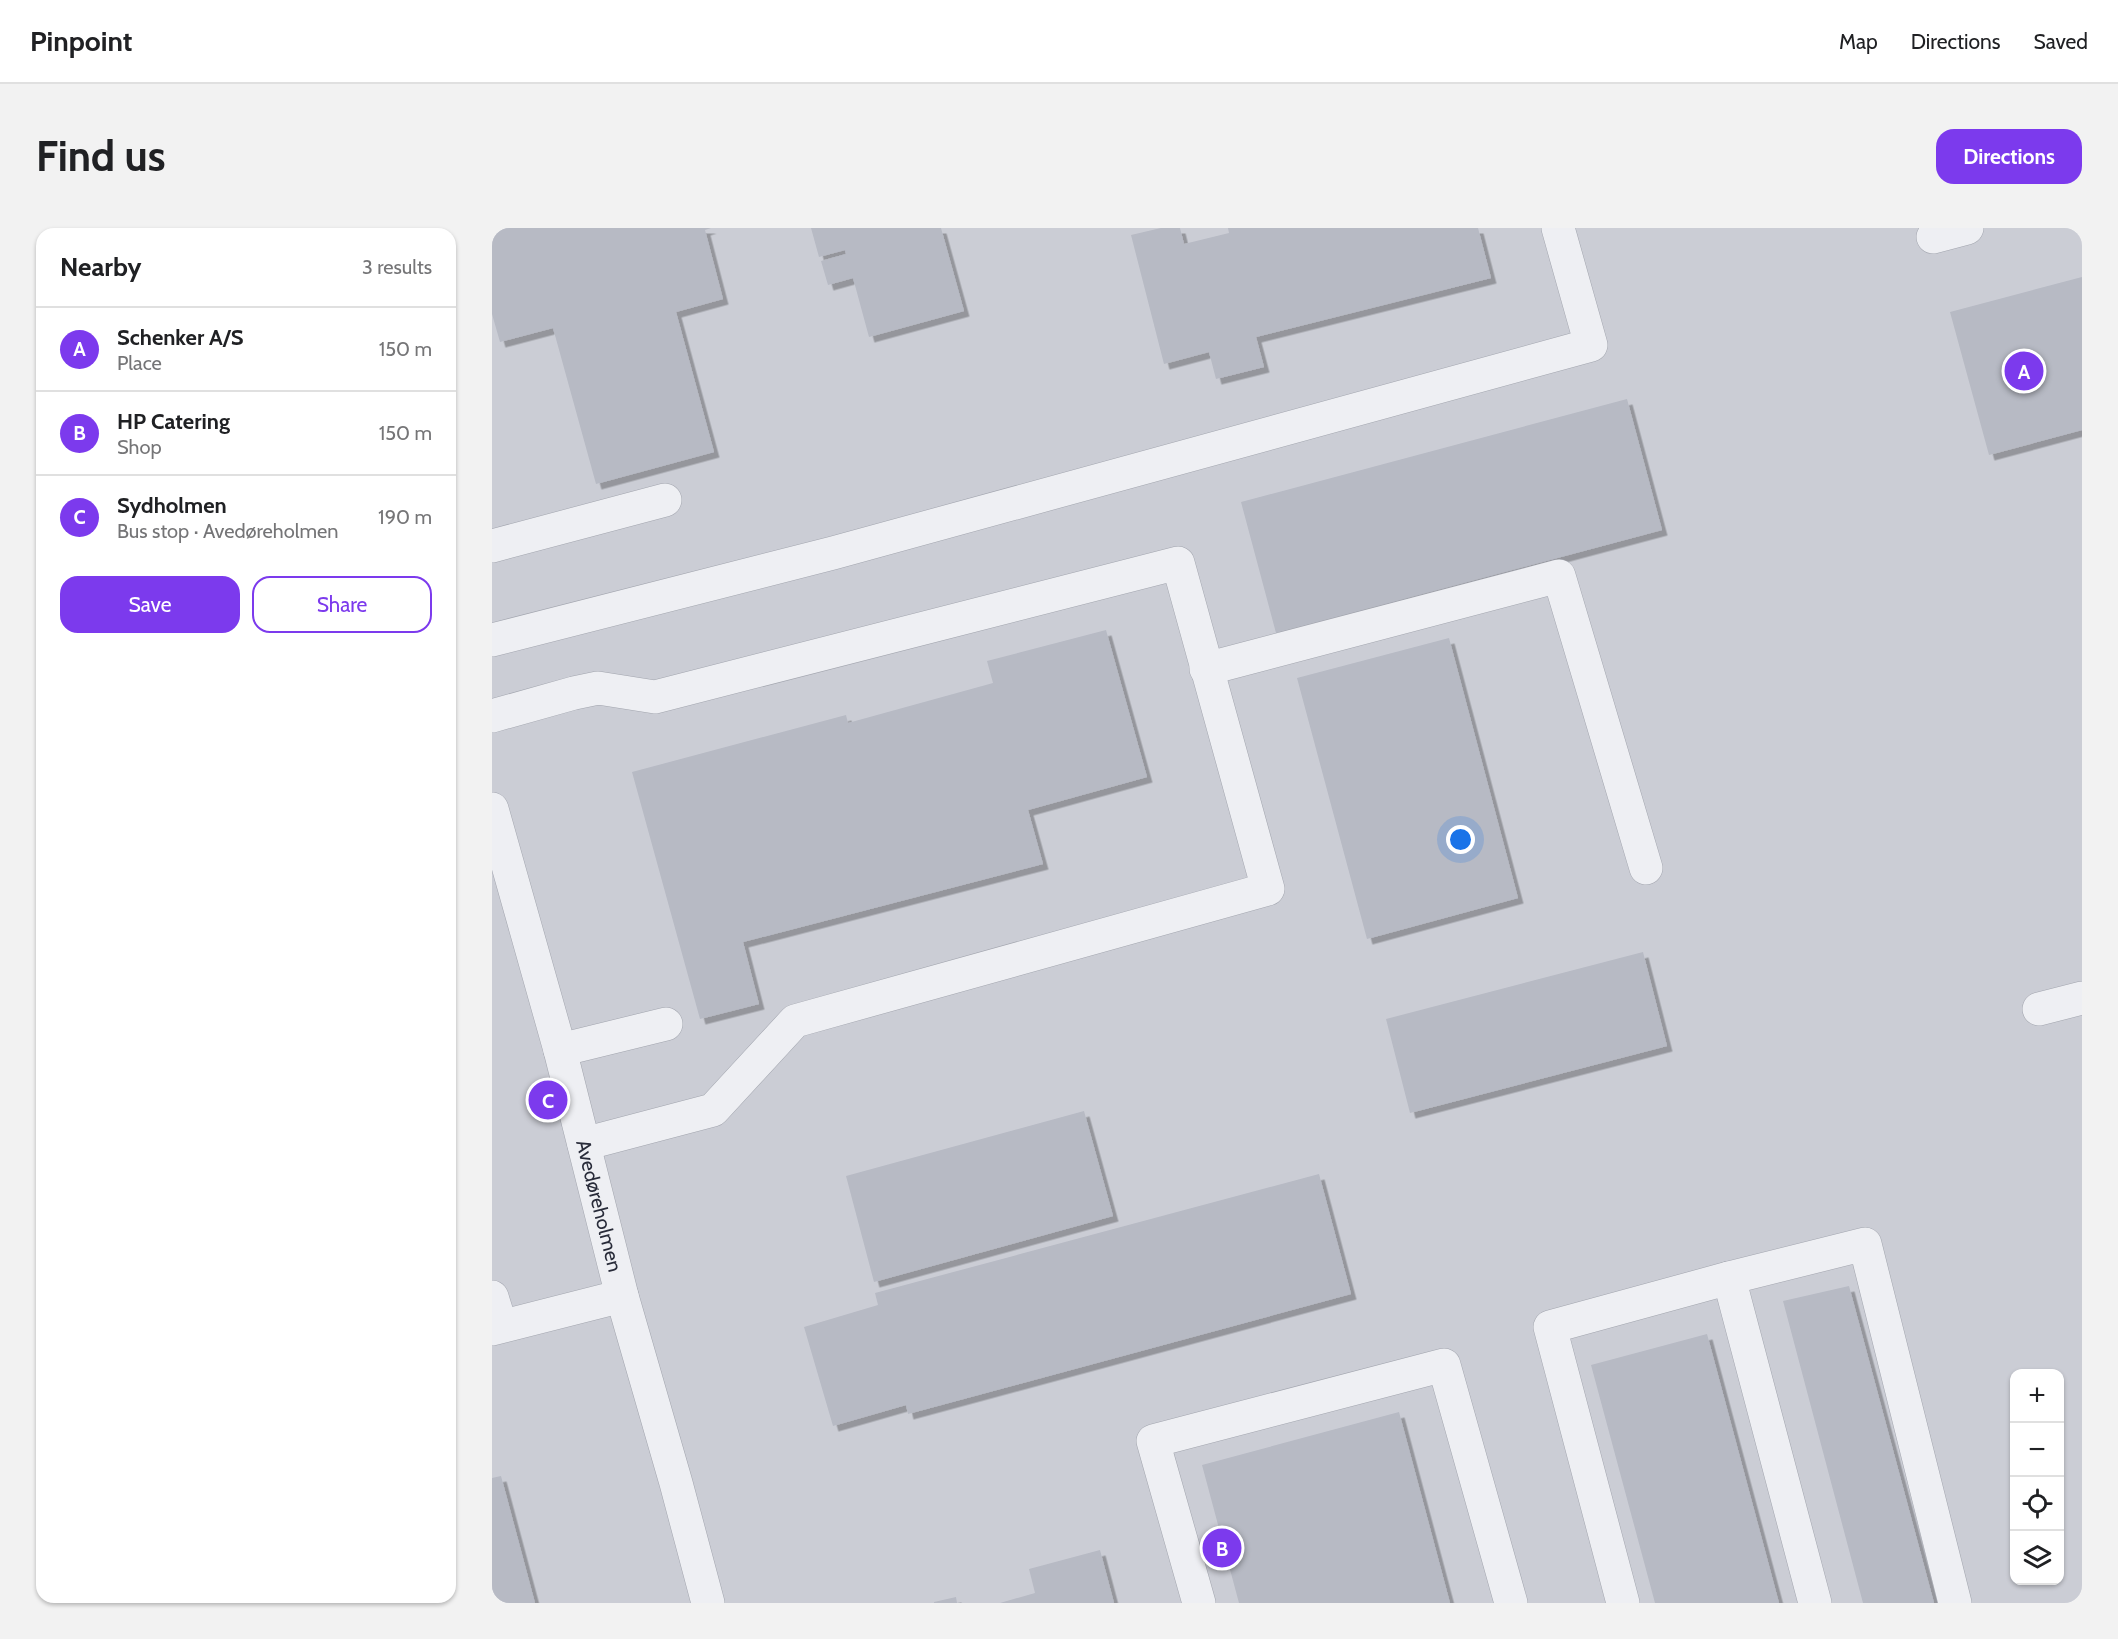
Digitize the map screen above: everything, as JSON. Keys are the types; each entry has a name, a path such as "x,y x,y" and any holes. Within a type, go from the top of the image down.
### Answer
{"street":[{"path":"492,640 833,553 1591,345 1558,228"},
{"path":"1933,237 1967,228"},
{"path":"492,546 665,500"},
{"path":"492,716 598,688 655,697 1178,563 1268,889 795,1021 713,1110 584,1144"},
{"path":"1206,669 1559,576 1646,868"},
{"name":"Avedøreholmen","path":"492,809 560,1050 622,1296 708,1603"},
{"path":"2039,1009 2082,998"},
{"path":"560,1050 666,1024"},
{"path":"1623,1603 1550,1327 1865,1244 1955,1603"},
{"path":"1729,1278 1815,1603"},
{"path":"495,1317 622,1296"},
{"path":"1199,1603 1153,1441 1444,1365 1511,1603"}],"shaded area":[{"path":"492,228 2082,228 2082,1603 492,1603"}],"building":[{"path":"492,228 711,228 705,230 723,299 676,312 714,452 596,484 553,328 500,342 492,314"},
{"path":"811,228 941,228 964,311 869,337 853,278 828,285 821,261 846,254 845,250 819,257"},
{"path":"1161,228 1180,228 1184,244 1229,233 1228,228 1478,228 1491,278 1256,337 1264,367 1216,379 1209,352 1164,364 1131,235"},
{"path":"2082,277 2082,430 1989,455 1950,312"},
{"path":"1627,399 1662,530 1276,633 1241,502"},
{"path":"1106,630 1147,777 1028,810 1043,864 743,942 759,1004 700,1019 632,772 846,715 848,723 993,683 987,661"},
{"path":"1449,638 1518,898 1367,939 1297,678"},
{"path":"1643,952 1667,1046 1410,1113 1386,1019"},
{"path":"1084,1111 1113,1216 874,1282 846,1176"},
{"path":"1319,1174 1351,1294 908,1414 906,1405 833,1426 804,1327 878,1305 875,1293"},
{"path":"1849,1286 1934,1603 1863,1603 1783,1301"},
{"path":"1707,1334 1779,1603 1655,1603 1591,1365"},
{"path":"1399,1412 1450,1603 1239,1603 1202,1465"},
{"path":"501,1476 535,1603 492,1603 492,1478"},
{"path":"1100,1550 1114,1603 1000,1603 1035,1593 1029,1569"},
{"path":"956,1597 957,1603 934,1603 934,1602"}],"place":[{"name":"Schenker A/S","path":"2024,371"},
{"name":"Sydholmen","path":"548,1100"},
{"name":"HP Catering","path":"1222,1548"}]}
